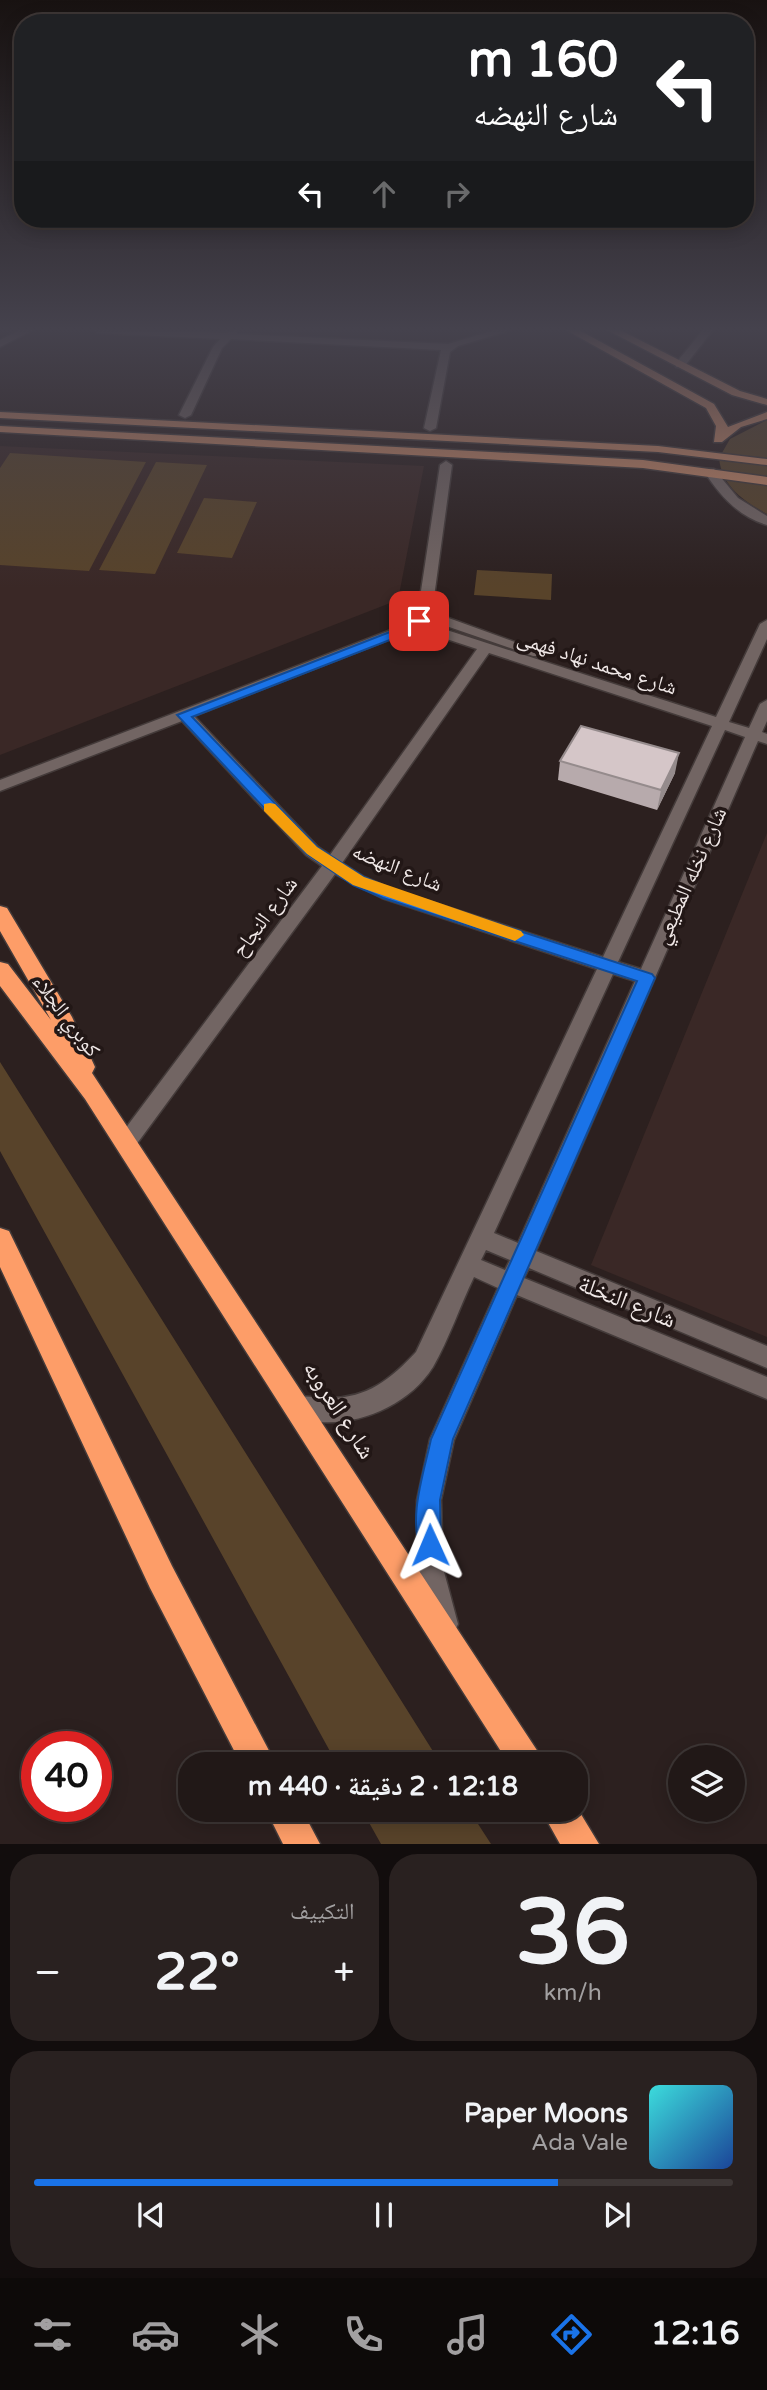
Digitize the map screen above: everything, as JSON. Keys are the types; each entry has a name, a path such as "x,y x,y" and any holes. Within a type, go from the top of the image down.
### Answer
{"highway":[{"path":"0,913 64,1023 93,1092"},
{"name":"كوبري الجلاء","path":"0,970 93,1092"},
{"name":"شارع العروبه","path":"93,1092 521,1752"},
{"path":"0,1239 161,1577 253,1752"},
{"path":"290,1822 302,1844"},
{"path":"566,1822 581,1844"}],"main road":[{"path":"20,416 710,453 767,462"},
{"path":"205,416 573,435 608,447"},
{"path":"719,416 721,436"},
{"path":"710,453 721,436 737,425 764,416"},
{"path":"0,429 611,462 710,471 767,481"},
{"path":"0,441 579,471 611,462"}],"street":[{"path":"430,428 432,416"},
{"path":"0,786 184,715 419,619 446,465"},
{"path":"710,471 723,493 750,514 767,521"},
{"name":"شارع محمد نهاد فهمى","path":"419,619 485,648 761,732"},
{"name":"شارع محمد نهاد فهمى","path":"419,619 722,721"},
{"name":"شارع نخله المطيعي","path":"297,1407 334,1412 370,1406 401,1387 424,1360 767,624"},
{"name":"شارع النجاح","path":"125,1143 332,865 485,648"},
{"name":"شارع نخله المطيعي","path":"448,1638 430,1568 429,1500 442,1439 646,978 761,732 767,704"},
{"name":"شارع النهضه","path":"184,715 295,835 332,865 388,894 646,978"},
{"name":"شارع النخلة","path":"481,1238 767,1357"},
{"name":"شارع النخلة","path":"468,1265 767,1388"}],"shaded area":[{"path":"767,420 767,514 742,498 729,485 719,458 730,439"},
{"path":"0,446 424,466 398,600 0,755"},
{"path":"10,453 146,462 89,571 0,565 0,468"},
{"path":"156,462 207,465 155,574 99,570"},
{"path":"204,498 257,502 232,558 177,553"},
{"path":"477,570 552,574 551,600 474,595"},
{"path":"767,833 767,1337 591,1265"},
{"path":"0,1062 433,1752 330,1752 0,1151"},
{"path":"369,1822 477,1822 491,1844 381,1844"}],"building":[{"path":"581,726 679,753 661,790 560,761"}],"slow traffic":[{"path":"270,807 312,851 358,881 388,894 515,935"}],"route":[{"path":"419,621 409,628 184,715 295,835 312,851 358,881 388,894 646,978 442,1439 429,1500 430,1545"}]}
